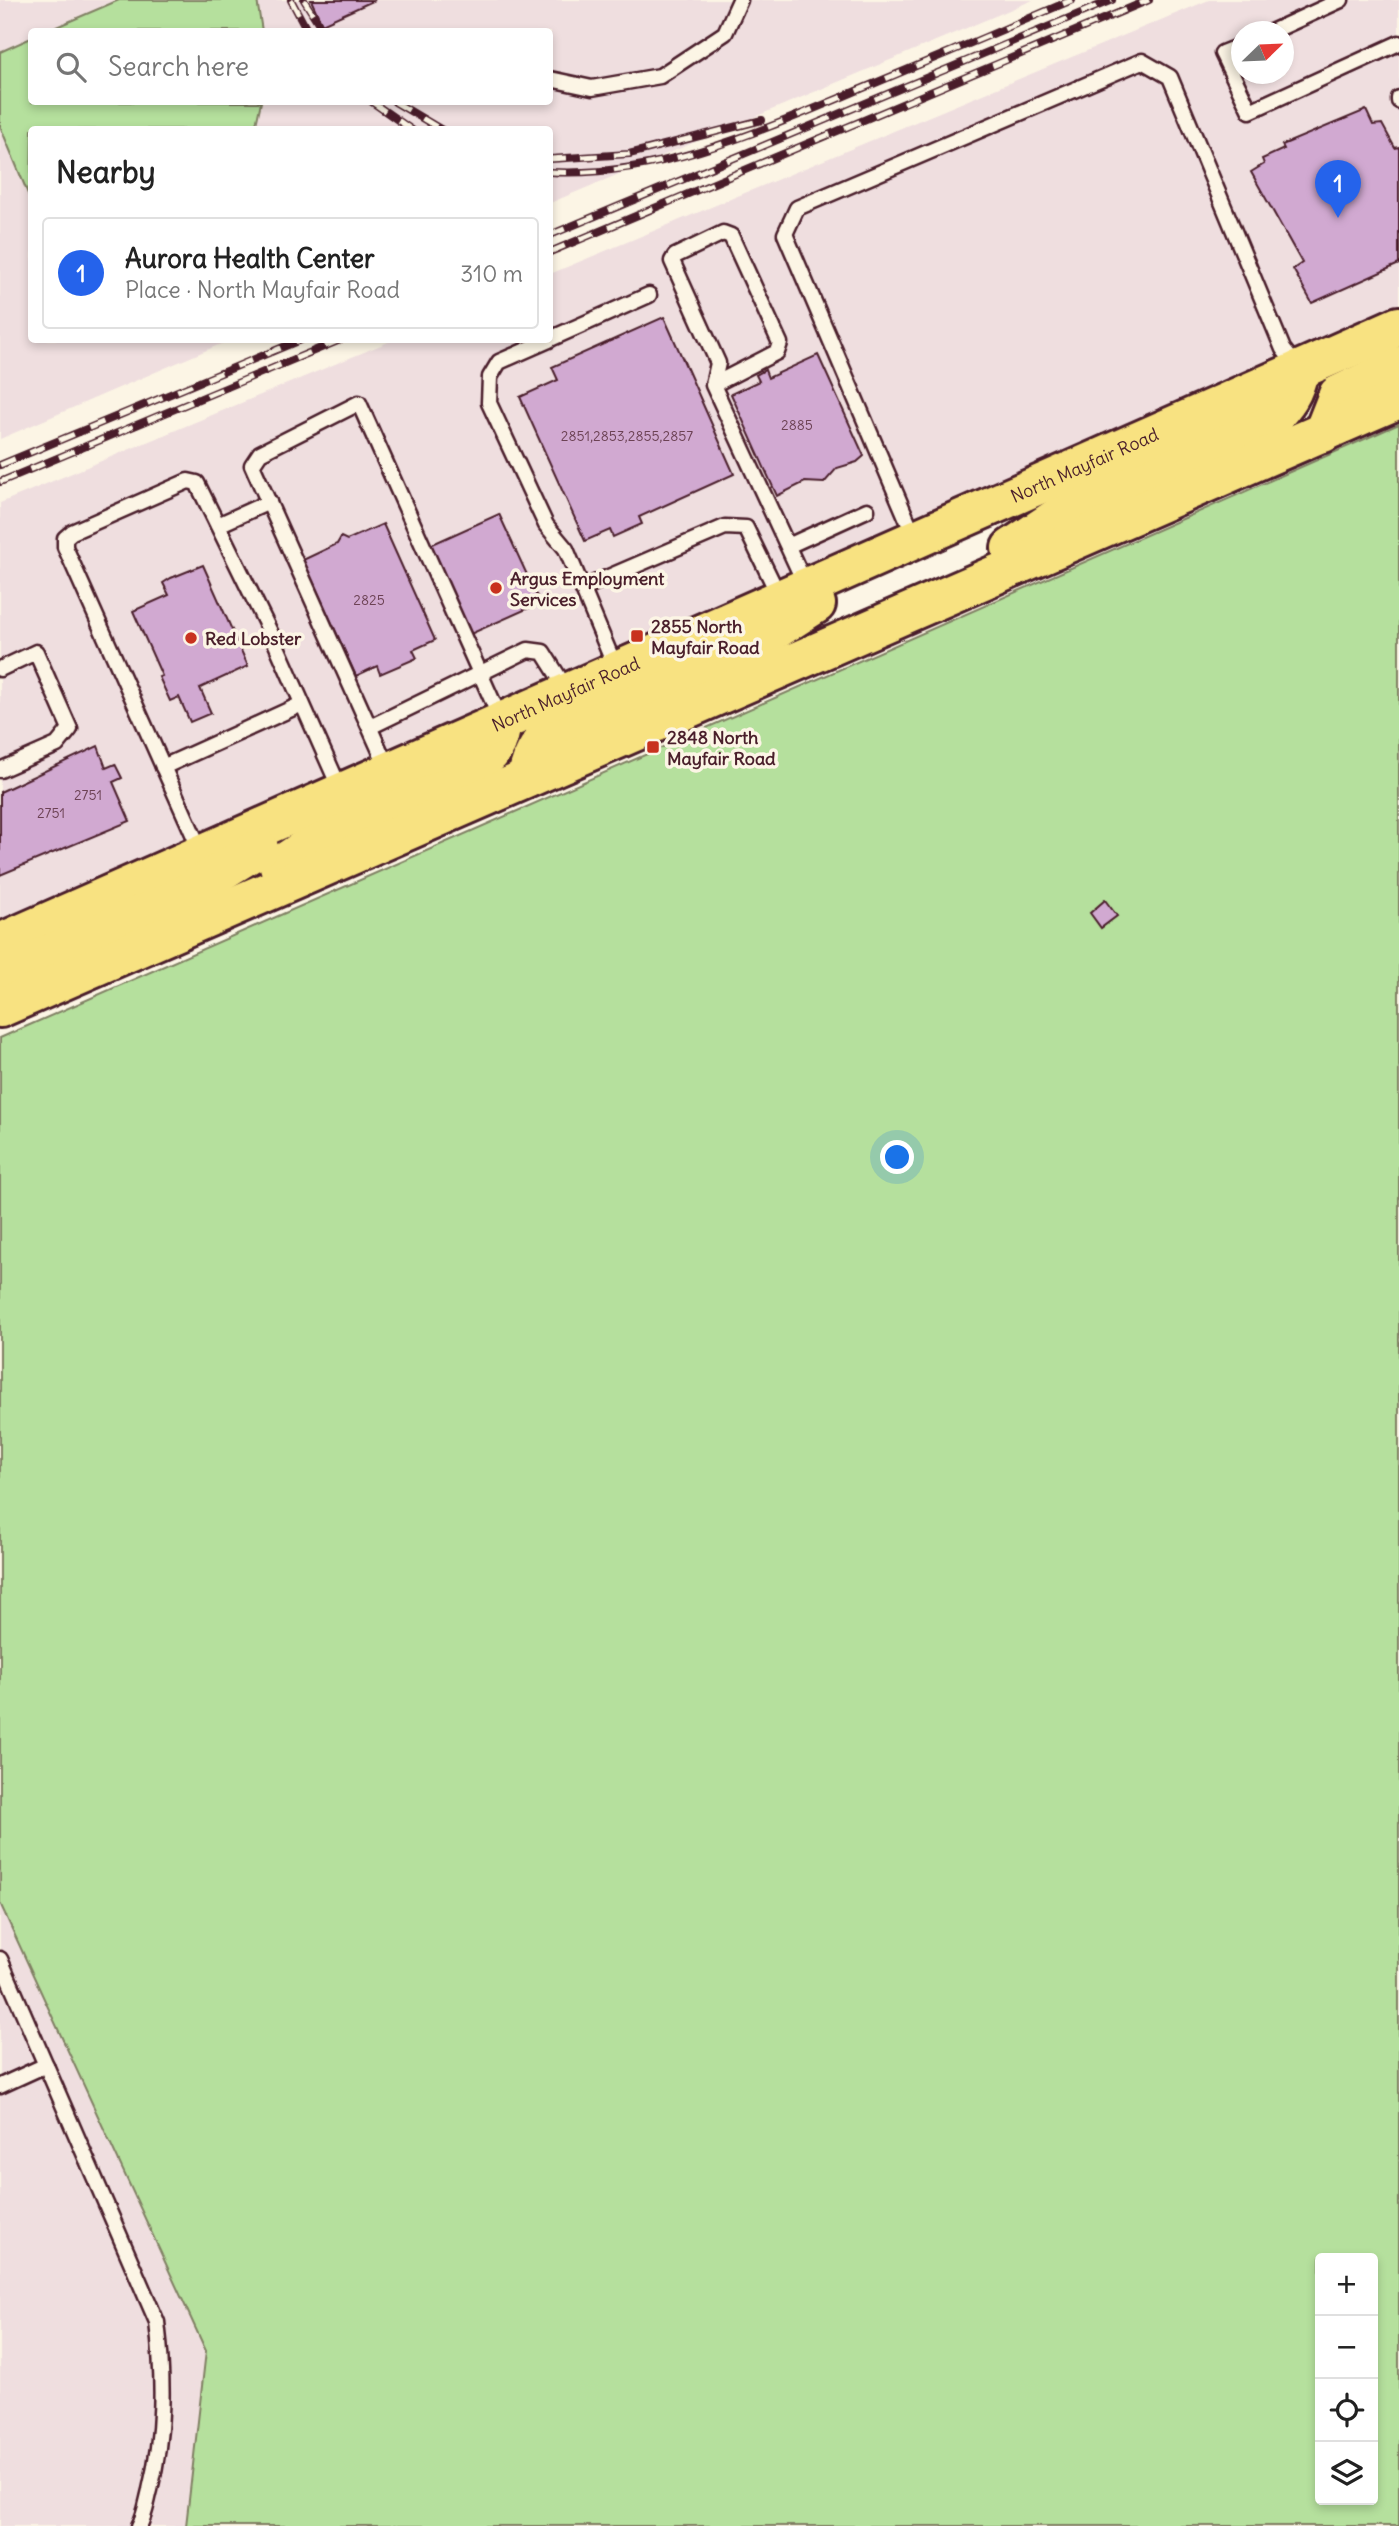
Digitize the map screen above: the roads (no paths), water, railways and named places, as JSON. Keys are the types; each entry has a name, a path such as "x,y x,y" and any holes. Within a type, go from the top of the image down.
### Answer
{"main road":[{"name":"North Mayfair Road","path":"0,943 1399,326"},
{"path":"1323,433 1338,394 1399,366"},
{"path":"924,604 1080,502 1270,419 1286,405 1296,387 1299,369"},
{"path":"0,1008 1399,399"},
{"path":"527,777 531,755 543,739 559,729 747,648 915,539"},
{"path":"200,920 337,827 473,768 488,757 500,741 502,721"},
{"path":"0,975 176,899 217,876 342,792"}],"lane":[{"path":"553,80 592,88 660,76 724,33 740,0"},
{"path":"1294,21 1341,0"},
{"path":"1237,84 1250,111 1399,43"},
{"path":"1231,49 1222,53 1231,72"},
{"path":"915,539 785,234 797,208 1142,61 1170,77 1283,349 1299,369"},
{"path":"713,385 777,352 780,343 731,236 723,233 675,256 672,261 718,363 713,385 788,546 794,593"},
{"path":"553,337 649,295"},
{"path":"540,343 499,362 490,377 489,402 546,525 566,549 617,671"},
{"path":"389,771 252,464 254,459 359,403 478,673 502,721"},
{"path":"202,853 65,547 65,538 72,532 188,481 197,483 218,525 342,792"},
{"path":"218,525 269,502"},
{"path":"788,546 867,510"},
{"path":"583,588 725,527 746,528 794,593"},
{"path":"370,727 478,673 536,649 543,652 568,692"},
{"path":"0,668 36,652 70,729 57,745 0,770"},
{"path":"163,767 302,704"},
{"path":"0,1959 6,1991 46,2065 157,2322 163,2369 163,2419 155,2468 139,2526"},
{"path":"0,2086 46,2065"}],"railway":[{"path":"291,0 306,28"},
{"path":"304,0 322,28"},
{"path":"553,172 590,172 630,167 709,148 786,120 1072,0"},
{"path":"553,234 1112,0"},
{"path":"553,251 1149,0"},
{"path":"376,105 406,126"},
{"path":"400,105 435,126"},
{"path":"553,159 629,154 762,120"},
{"path":"0,465 293,343"},
{"path":"0,482 333,343"}],"place":[{"name":"Aurora Health Center","path":"1338,218"},
{"name":"Argus Employment Services","path":"496,588"},
{"name":"2855 North Mayfair Road","path":"637,636"},
{"name":"Red Lobster","path":"191,638"},
{"name":"2848 North Mayfair Road","path":"653,747"}]}
